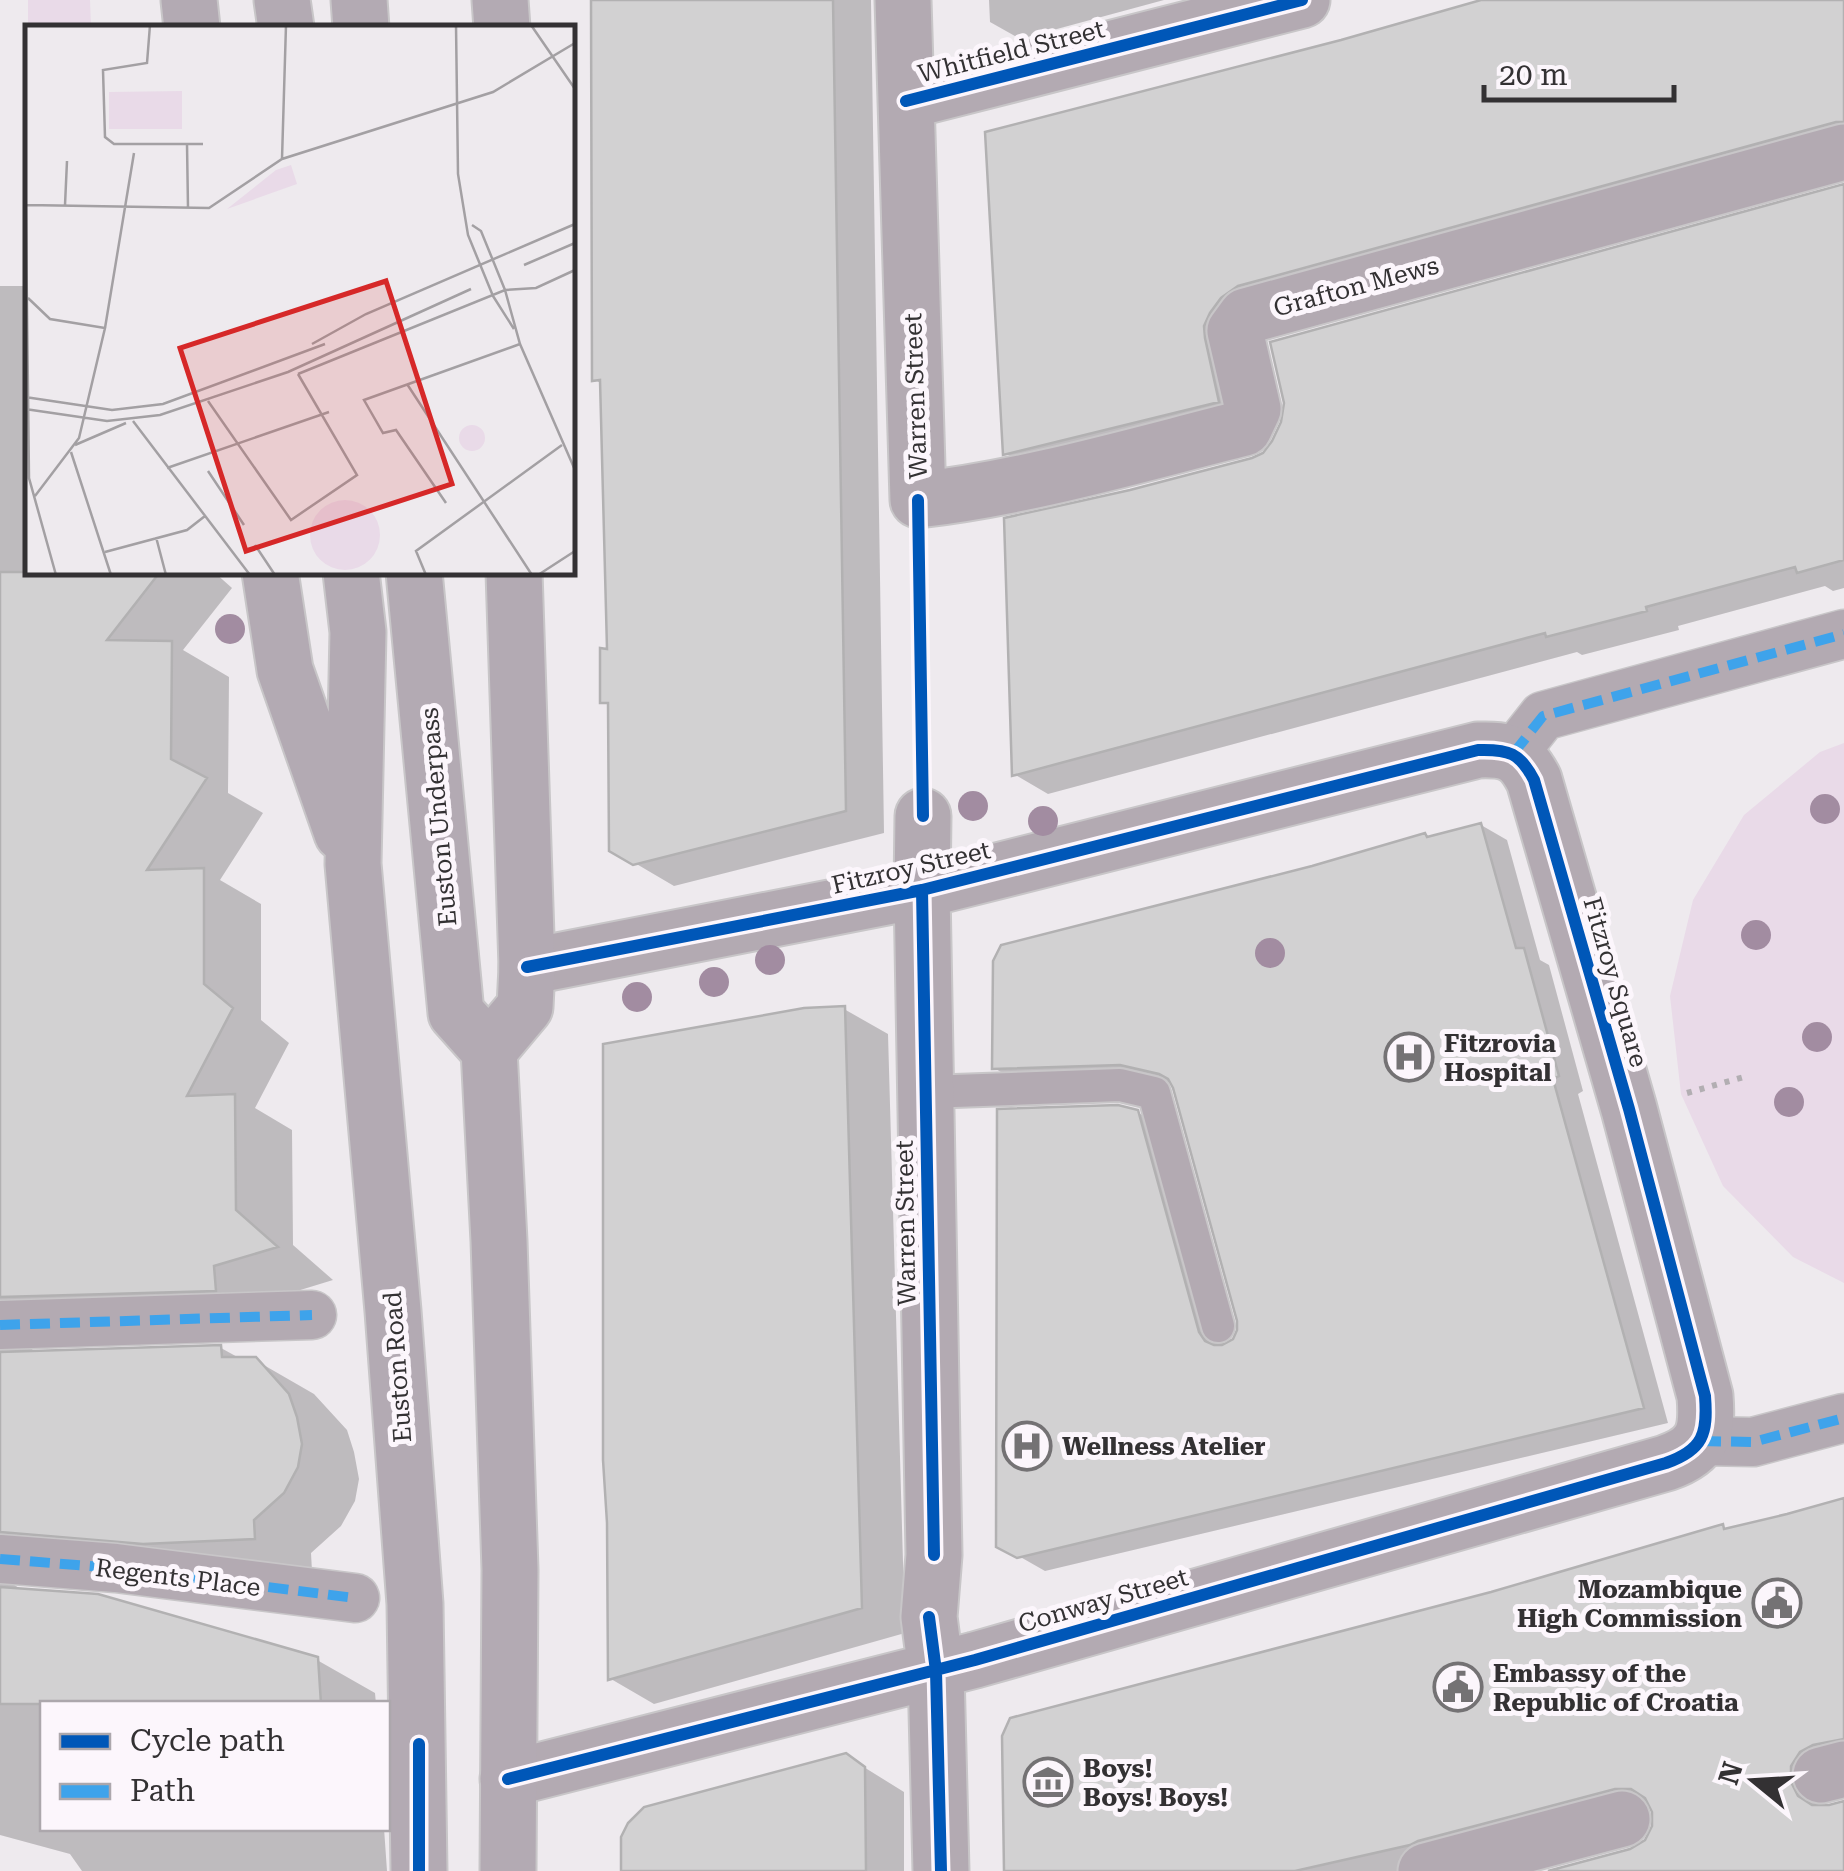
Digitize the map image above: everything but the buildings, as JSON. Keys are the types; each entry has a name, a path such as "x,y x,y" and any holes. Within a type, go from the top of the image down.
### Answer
{"highway":[{"path":"189,0 192,25"},
{"path":"282,0 286,25"},
{"path":"359,0 362,25"},
{"path":"500,0 502,25"},
{"path":"270,575 285,670 353,864"},
{"path":"351,575 358,632 353,864"},
{"name":"Euston Underpass","path":"414,575 456,1013 488,1050"},
{"path":"508,1871 510,1570 488,1050 525,1007 527,966 514,575"},
{"name":"Euston Road","path":"353,864 415,1604 419,1871"}],"street":[{"name":"Warren Street","path":"903,0 918,500"},
{"name":"Whitfield Street","path":"906,101 1302,0"},
{"name":"Grafton Mews","path":"918,500 976,494 1244,428 1253,409 1235,331 1246,316 1844,152"},
{"path":"1513,754 1543,716 1844,634"},
{"name":"Fitzroy Street","path":"527,966 922,890 1478,750 1496,749 1513,754"},
{"name":"Fitzroy Square","path":"1513,754 1525,764 1534,780 1629,1110 1705,1396 1707,1420 1701,1441"},
{"name":"Warren Street","path":"923,816 934,1555 929,1617 936,1671 941,1871"},
{"path":"0,1324 312,1316"},
{"path":"1701,1441 1753,1442 1844,1418"},
{"name":"Conway Street","path":"508,1779 936,1671 1666,1464 1686,1456 1701,1441"},
{"name":"Regents Place","path":"0,1559 116,1568 355,1598"},
{"path":"1426,1871 1622,1818"}],"lane":[{"path":"926,1092 1120,1085 1154,1093 1218,1326"}],"path":[{"path":"1680,1094 1744,1078"}],"shaded area":[{"path":"28,0 90,0 91,25 28,25"},
{"path":"1844,743 1844,1283 1793,1257 1723,1186 1681,1094 1670,996 1693,900 1744,815 1820,752"}],"marked path":[{"path":"1513,754 1543,716 1844,634"},
{"path":"0,1325 312,1315"},
{"path":"1701,1441 1753,1442 1844,1418"},
{"path":"0,1559 116,1568 355,1598"}],"cycle path":[{"path":"906,101 1302,0"},
{"path":"918,500 923,816"},
{"path":"508,1779 975,1660 1666,1463 1695,1446 1704,1430 1706,1409 1629,1109 1534,780 1512,754 1478,750 922,890 527,967"},
{"path":"922,890 934,1555"},
{"path":"929,1617 936,1671 941,1871"},
{"path":"419,1744 419,1871"}],"place":[{"name":"Fitzrovia Hospital","path":"1409,1057"},
{"name":"Wellness Atelier","path":"1027,1446"},
{"name":"Mozambique High Commission","path":"1777,1603"},
{"name":"Embassy of the Republic of Croatia","path":"1458,1687"},
{"name":"Boys! Boys! Boys!","path":"1048,1782"}]}
